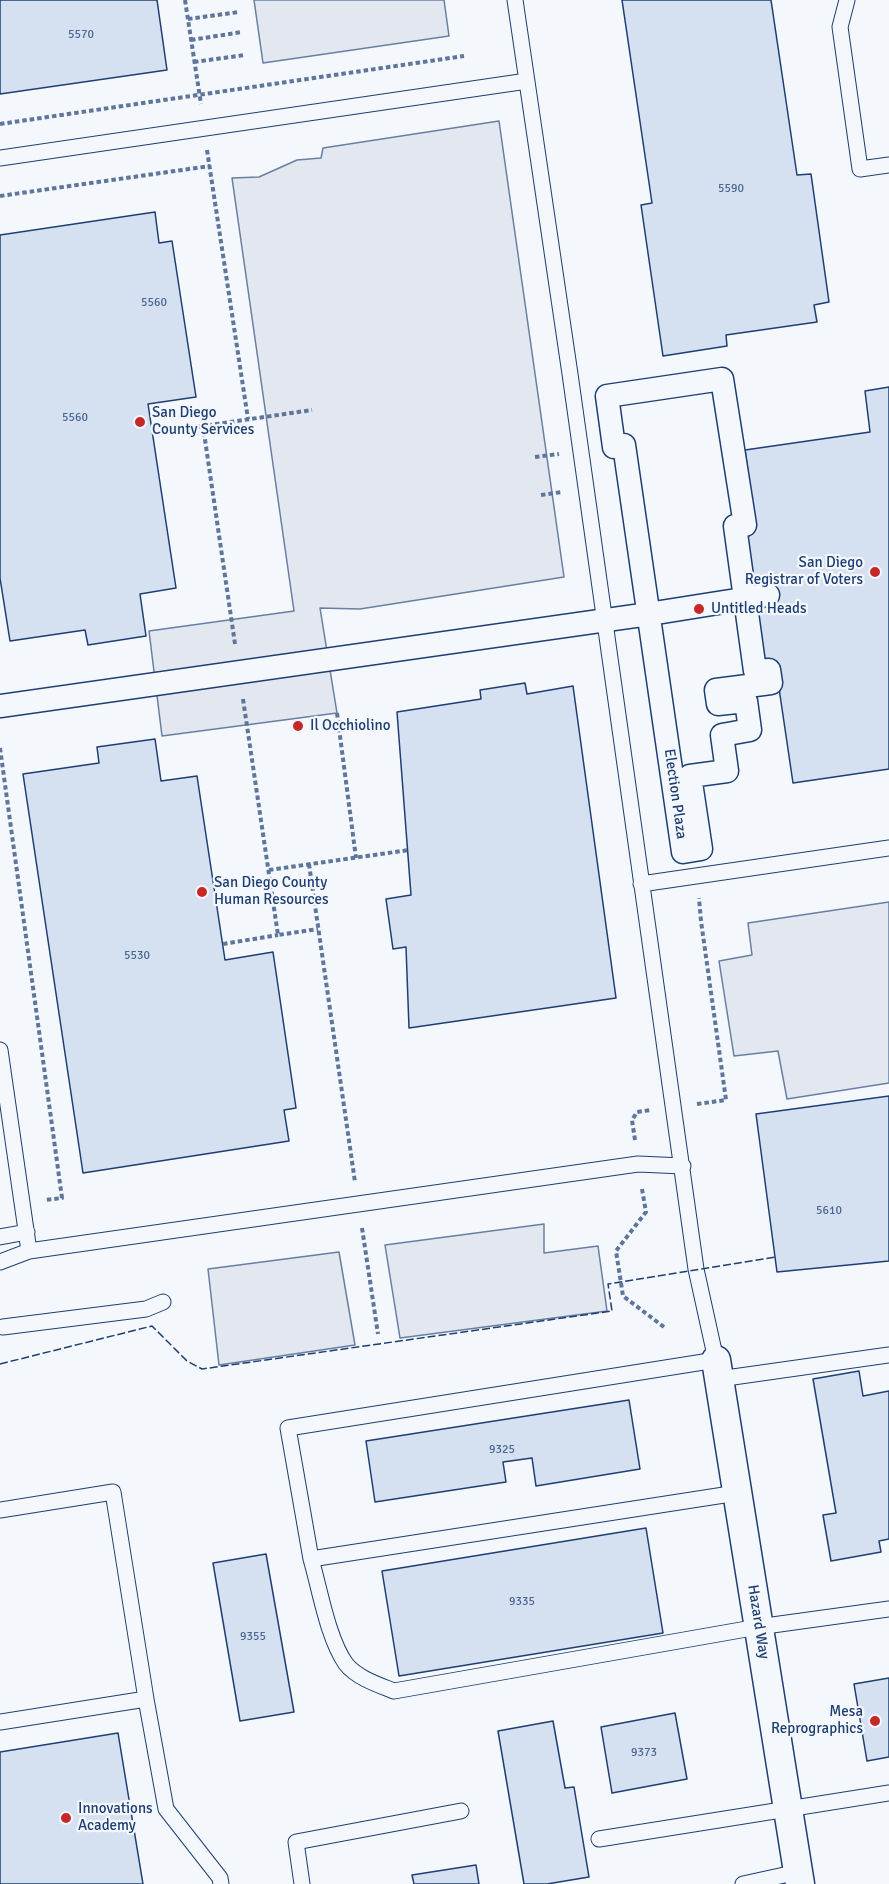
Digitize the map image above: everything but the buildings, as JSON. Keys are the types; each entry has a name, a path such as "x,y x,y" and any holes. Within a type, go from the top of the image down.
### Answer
{"street":[{"name":"Election Plaza","path":"722,379 745,525 735,526 745,598 755,671 769,670 771,683 716,690 718,704 746,701 750,730 722,735 727,771 690,776 701,849 683,852 624,445 614,447 607,396 722,379"},
{"path":"0,706 768,595"},
{"name":"Hazard Way","path":"717,1370 799,1878"}],"lane":[{"path":"515,0 696,1269 717,1370"},
{"path":"848,0 840,27 860,169 889,165"},
{"path":"0,158 527,81"},
{"path":"641,884 889,848"},
{"path":"0,1050 29,1251"},
{"path":"0,1262 29,1251 638,1164 683,1166"},
{"path":"0,1237 27,1232"},
{"path":"3,1327 146,1309 163,1302"},
{"path":"889,1355 717,1370 288,1428 311,1559 332,1633 347,1665 369,1681 394,1691 758,1627 889,1609"},
{"path":"0,1510 113,1492 166,1809 220,1878 221,1884"},
{"path":"311,1559 737,1493"},
{"path":"0,1722 146,1699"},
{"path":"599,1839 889,1793"},
{"path":"302,1884 296,1842 461,1811"},
{"path":"743,1884 799,1878"}],"path":[{"path":"185,0 248,419 312,410"},
{"path":"188,19 239,12"},
{"path":"191,40 242,32"},
{"path":"194,62 245,54"},
{"path":"0,124 464,56"},
{"path":"0,196 210,166"},
{"path":"152,432 203,426"},
{"path":"535,457 560,454"},
{"path":"541,495 566,492"},
{"path":"337,713 356,858"},
{"path":"0,748 62,1198"},
{"path":"269,870 409,850"},
{"path":"309,864 378,1334"},
{"path":"223,944 278,935"}],"shaded area":[{"path":"254,0 444,0 449,36 263,63"},
{"path":"499,121 564,577 360,609 320,608 337,713 162,736 149,631 294,611 232,178 259,177 297,160 321,158 323,148"},
{"path":"889,902 889,1083 787,1099 778,1051 734,1056 719,961 752,955 748,923"},
{"path":"544,1224 544,1253 598,1246 607,1311 400,1338 385,1245"},
{"path":"339,1252 355,1345 219,1365 208,1269"}],"fence":[{"path":"0,1364 152,1326 187,1361 202,1369 612,1311 608,1284 776,1257"}],"place":[{"name":"San Diego County Services","path":"140,422"},
{"name":"San Diego Registrar of Voters","path":"875,572"},
{"name":"Untitled Heads","path":"699,609"},
{"name":"Il Occhiolino","path":"298,726"},
{"name":"San Diego County Human Resources","path":"202,892"},
{"name":"Mesa Reprographics","path":"875,1721"},
{"name":"Innovations Academy","path":"66,1818"}]}
